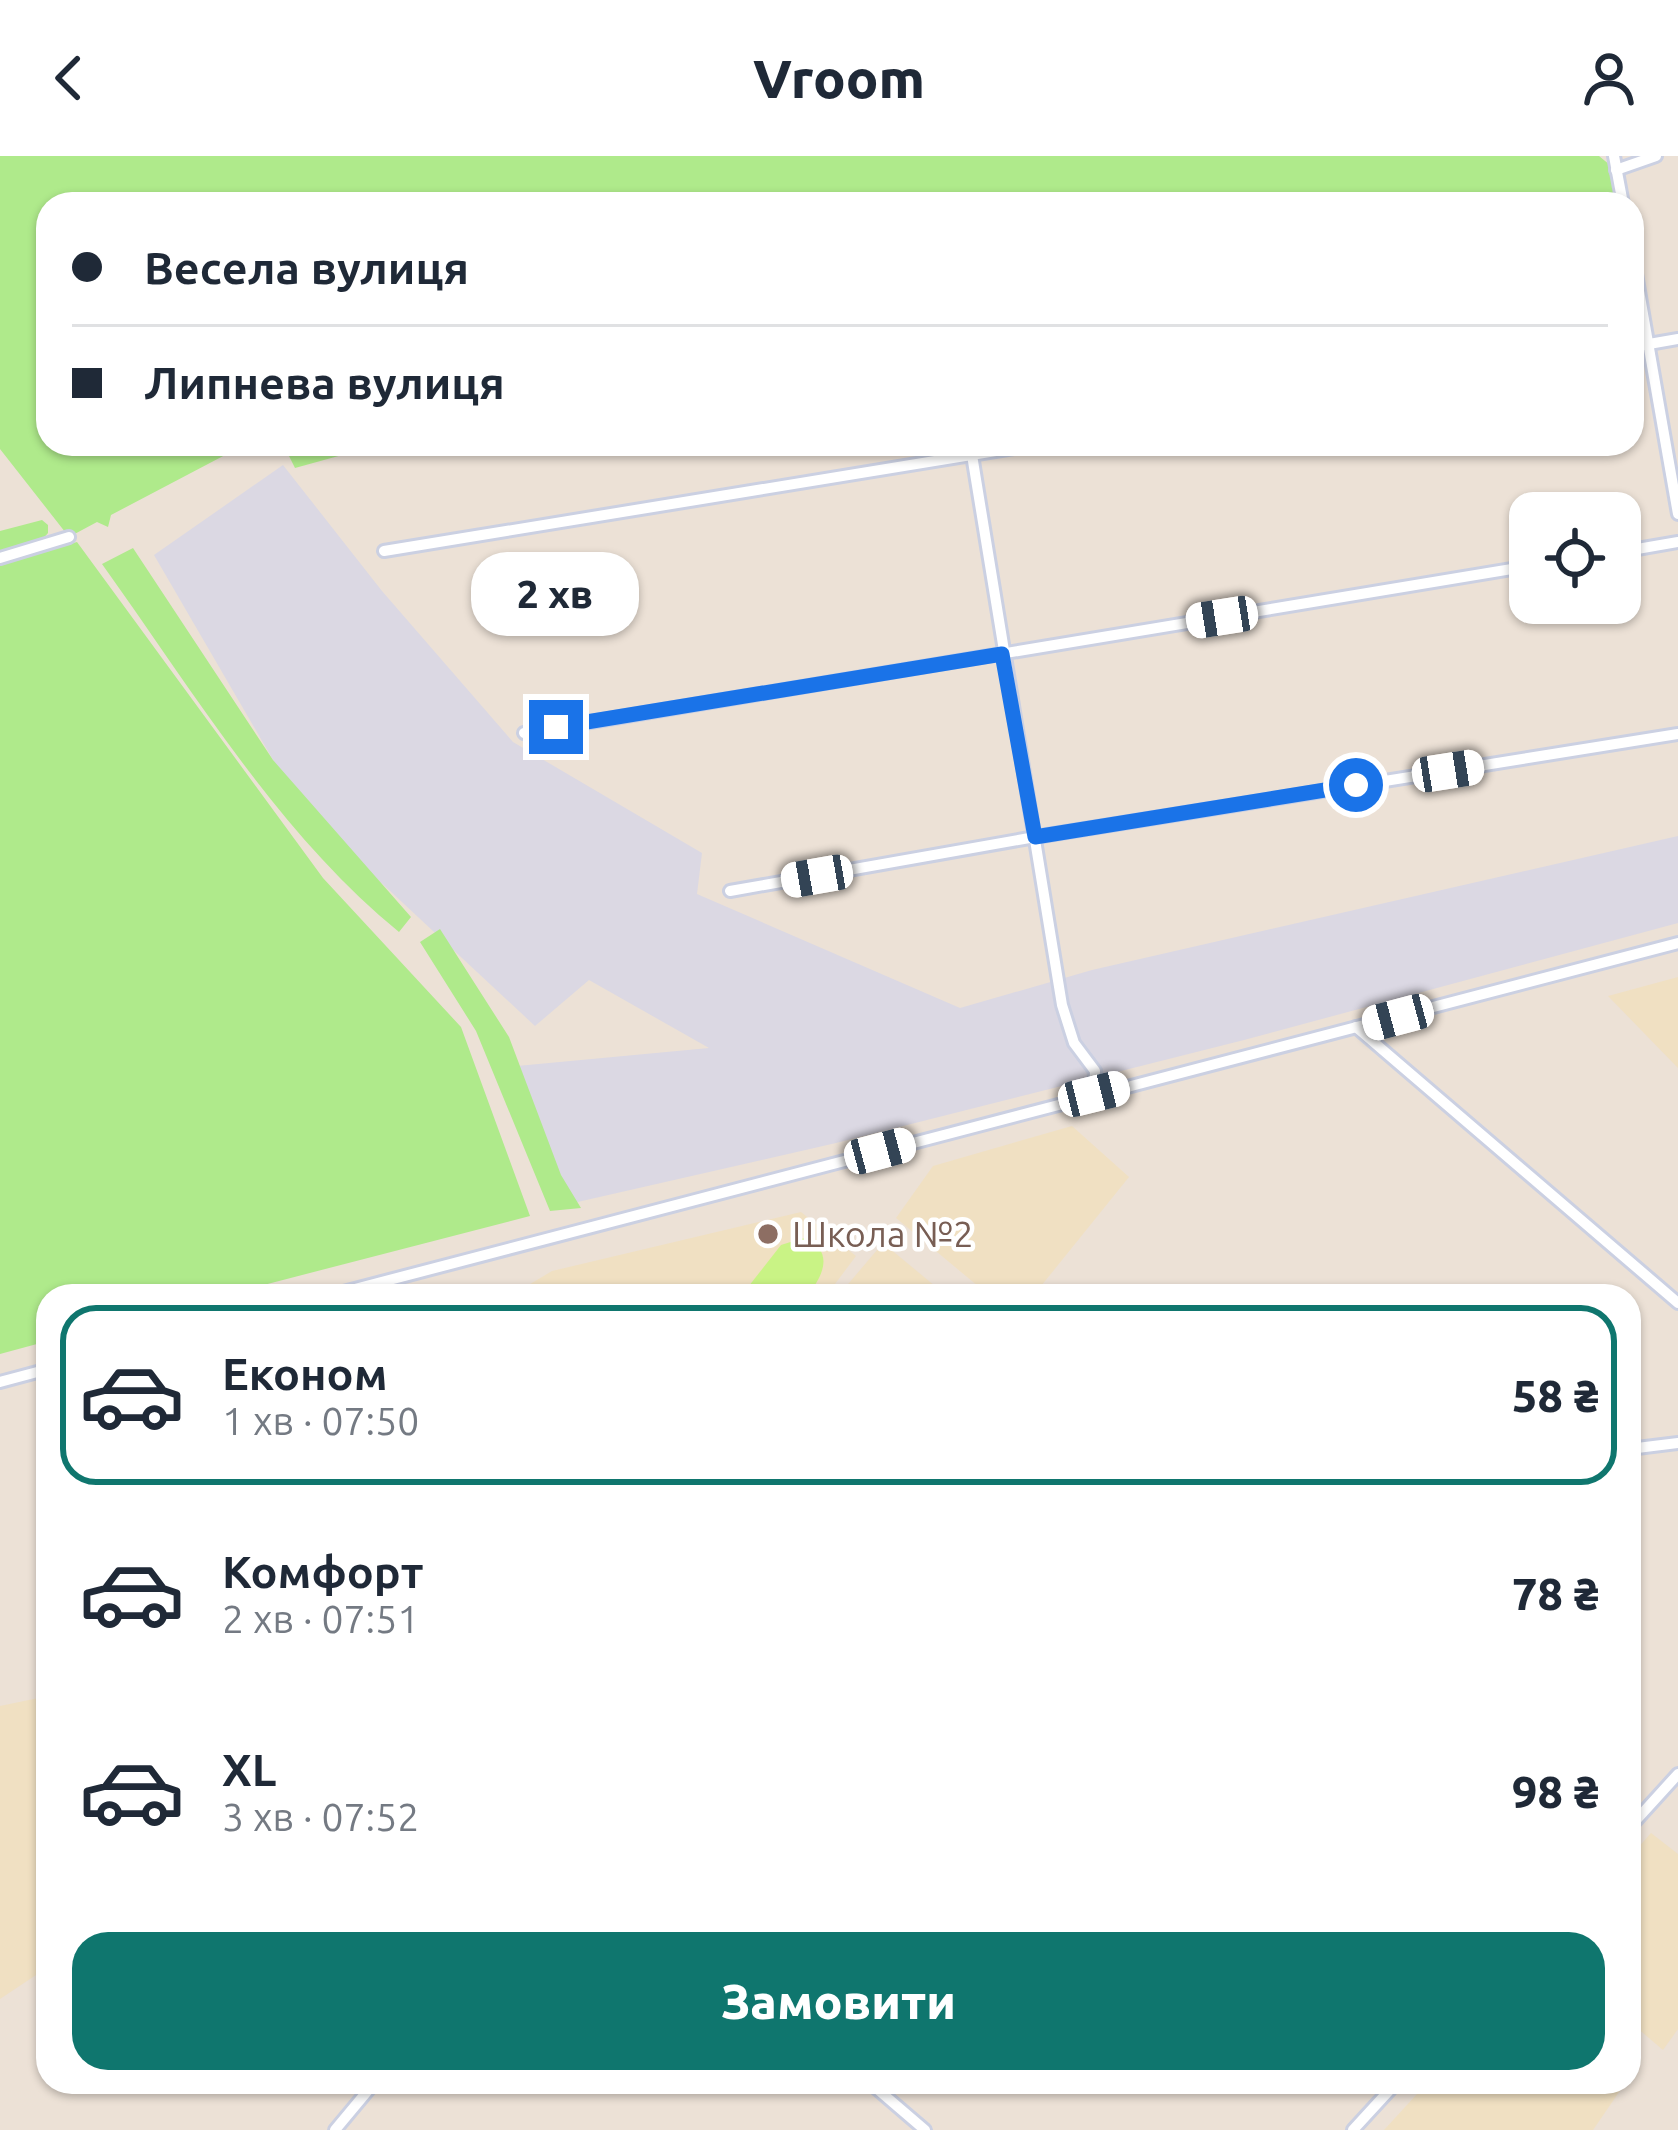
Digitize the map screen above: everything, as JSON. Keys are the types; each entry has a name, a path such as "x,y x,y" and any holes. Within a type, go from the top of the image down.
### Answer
{"street":[{"path":"1614,156 1621,192"},
{"path":"1616,170 1656,156"},
{"path":"1644,313 1678,514"},
{"path":"1644,345 1678,338"},
{"path":"384,551 966,456"},
{"path":"972,456 1062,1005 1074,1043 1095,1071 1094,1094"},
{"path":"0,558 69,537"},
{"path":"1641,548 1678,542"},
{"path":"524,733 1509,570"},
{"path":"730,891 1678,734"},
{"path":"374,1284 1678,944"},
{"path":"1356,1028 1678,1303"},
{"path":"0,1382 36,1374"},
{"path":"1641,1448 1678,1443"},
{"path":"1641,1815 1678,1774"},
{"path":"335,2130 365,2094"},
{"path":"883,2094 926,2130"},
{"path":"1353,2130 1386,2094"}],"shaded area":[{"path":"283,465 382,591 513,742 702,853 697,894 960,1008 1092,970 1678,836 1678,923 1244,1040 836,1143 560,1206 517,1066 709,1048 589,980 535,1026 301,808 154,555"},
{"path":"1678,977 1678,1068 1608,996"},
{"path":"1072,1126 1129,1177 1043,1284 976,1284 896,1218 933,1166"},
{"name":"Школа №2","path":"801,1212 856,1256 835,1284 530,1284 552,1271"},
{"path":"883,1243 933,1284 848,1284"},
{"path":"36,1698 36,1975 0,1999 0,1706"},
{"path":"1651,1833 1678,1854 1678,2029 1663,2050 1641,2031 1641,1844"},
{"path":"1417,2094 1618,2094 1593,2130 1384,2130"}],"green space":[{"path":"0,156 1599,156 1616,170 1621,192 36,192 36,456 223,456 111,515 108,527 97,522 69,537 0,449"},
{"path":"289,456 338,456 295,468"},
{"path":"42,520 48,533 41,541 0,552 0,531"},
{"path":"77,542 323,878 461,1027 530,1216 267,1284 36,1284 36,1344 0,1354 0,564"},
{"path":"133,548 273,760 411,917 399,932 314,851 276,806 102,564"},
{"path":"440,929 509,1037 561,1175 581,1208 550,1211 476,1031 420,942"},
{"path":"803,1238 820,1249 823,1264 815,1284 750,1284 781,1245"}],"place":[{"name":"Школа №2","path":"768,1234"}],"route":[{"path":"556,727 1002,654 1035,837 1356,785"}]}
